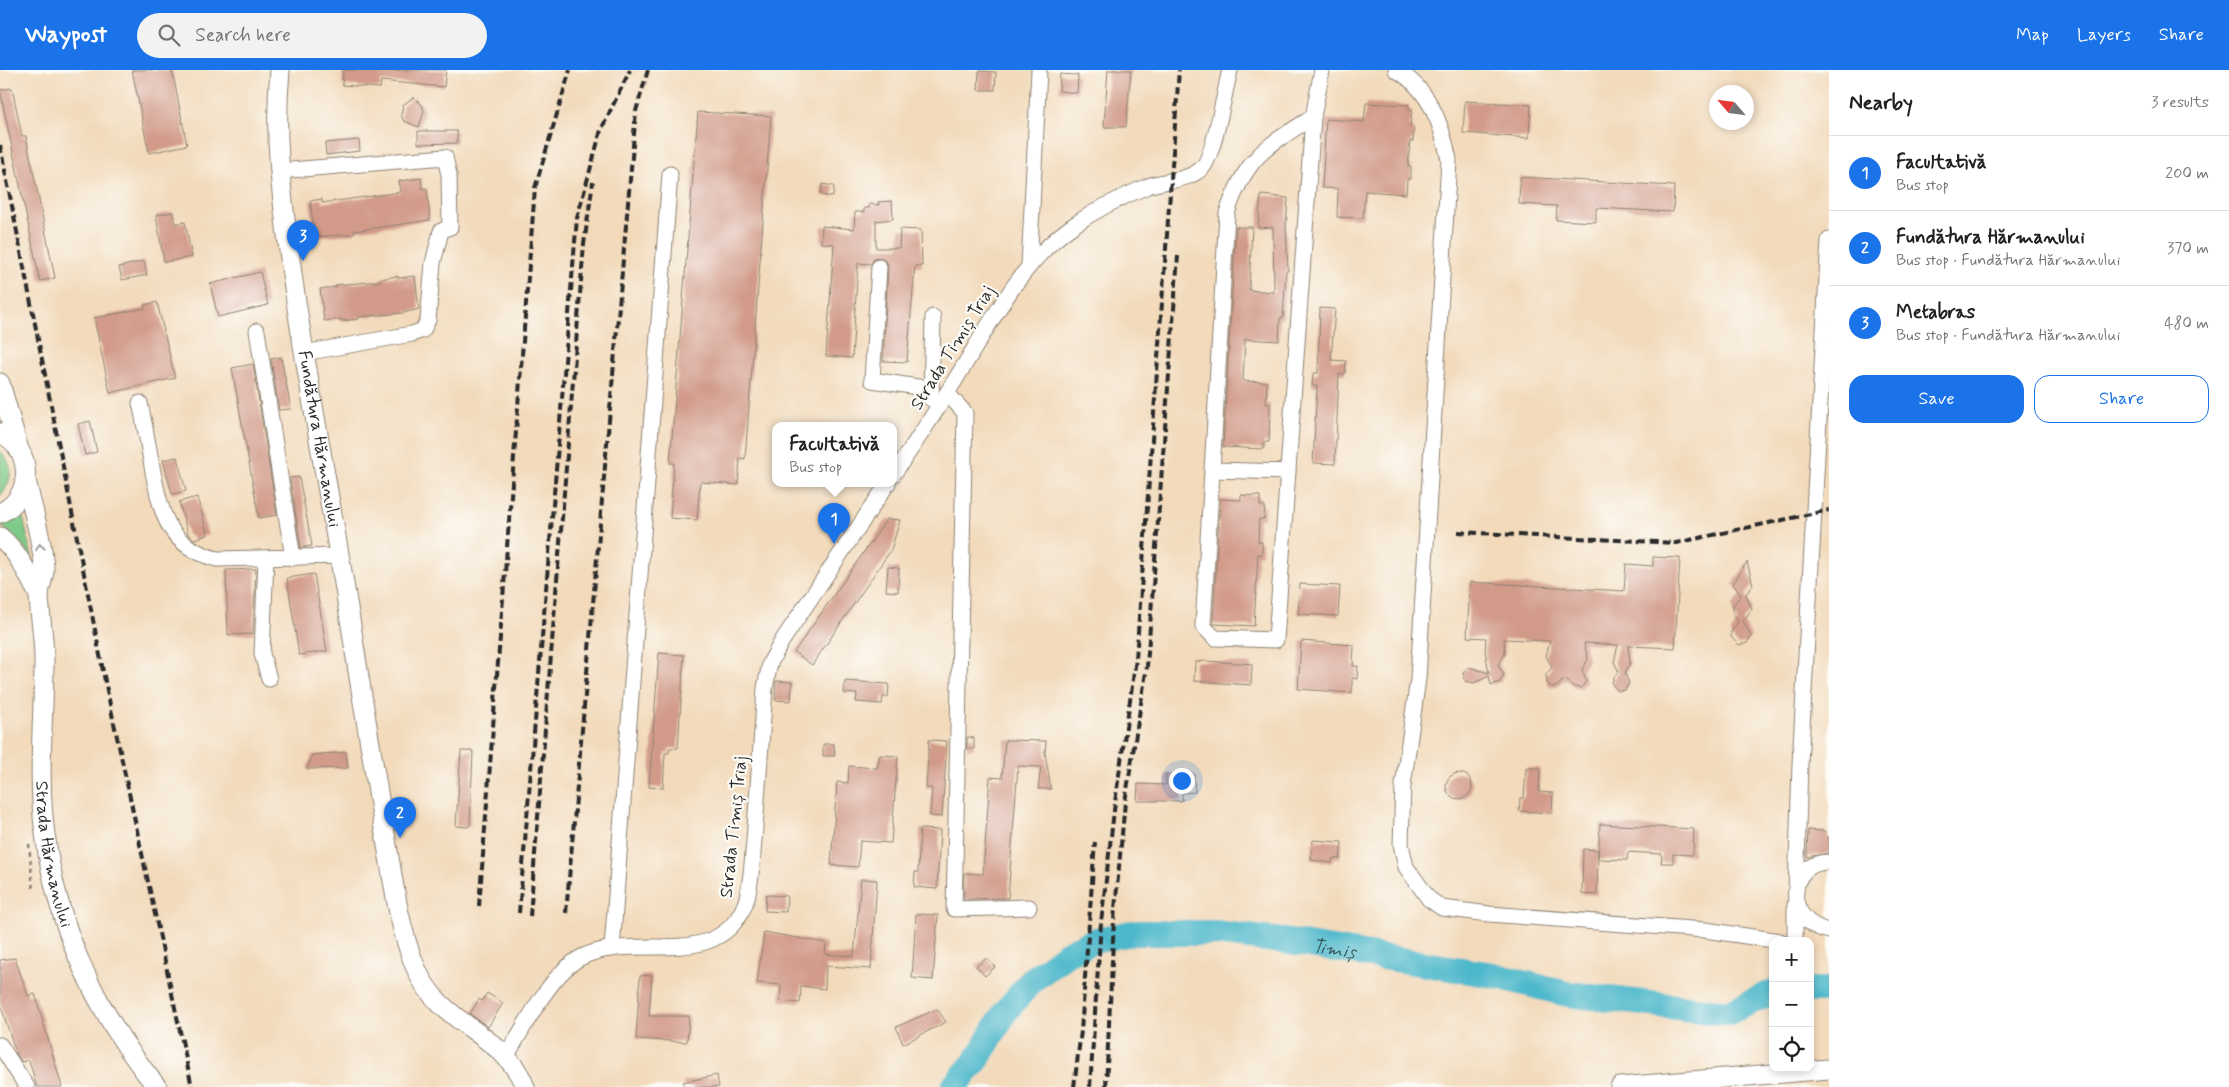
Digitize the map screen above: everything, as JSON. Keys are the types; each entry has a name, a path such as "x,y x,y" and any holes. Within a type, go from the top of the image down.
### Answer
{"main road":[{"name":"Fundătura Hărmanului","path":"280,70 277,111 280,195 304,353 396,898 413,963 426,988 441,1007 507,1055 517,1068 525,1087"},
{"name":"Strada Hărmanului","path":"0,383 18,446 25,462 26,480 44,570 39,594 44,658 42,780 44,832 52,879 66,928 91,986 122,1039 157,1087"},
{"path":"0,433 18,446"},
{"path":"0,513 16,502 26,480"},
{"name":"Strada Hărmanului","path":"0,537 24,564 39,594"},
{"path":"1814,1069 1829,1069"},
{"path":"1620,1087 1774,1072"}],"street":[{"path":"1029,266 1039,70"},
{"name":"Strada Timiș Triaj","path":"897,469 930,420 1001,304 1029,266 1069,228 1098,209 1150,186 1184,177 1202,168 1210,155 1230,70"},
{"path":"1313,117 1269,144 1249,164 1236,186 1228,213 1203,626 1215,638 1276,640 1313,117 1322,70"},
{"path":"1396,70 1418,88 1432,106 1443,130 1449,160 1418,679 1403,786 1400,844 1406,867 1429,900 1442,908 1489,914 1705,930 1769,939"},
{"path":"279,171 445,157 449,175 450,227 441,231 433,263 428,320 423,330 412,334 304,353"},
{"path":"612,949 670,174"},
{"path":"1795,937 1800,764 1829,240"},
{"path":"879,266 872,380 931,389"},
{"path":"930,420 933,317"},
{"path":"257,331 293,558"},
{"path":"947,393 964,413 954,909 1030,906"},
{"path":"140,403 161,510 171,531 182,544 199,554 216,559 339,556"},
{"path":"1212,470 1288,472"},
{"name":"Strada Timiș Triaj","path":"507,1055 551,986 571,964 584,956 612,949 703,944 722,936 736,922 746,903 753,848 765,688 770,663 885,487"},
{"path":"266,558 262,654 268,680"},
{"path":"1829,862 1817,864 1806,870 1797,886 1796,895 1797,908 1805,920 1816,928 1829,931"},
{"path":"0,1045 28,1087"}],"green space":[{"path":"0,451 8,462 10,474 7,485 0,496"},
{"path":"19,515 23,518 32,557 14,536 1,526"}],"building":[{"path":"132,70 172,70 187,145 149,153"},
{"path":"343,70 446,70 444,87 381,81 380,88 342,85"},
{"path":"1108,70 1131,70 1126,127 1104,127"},
{"path":"979,71 996,72 995,90 978,90"},
{"path":"1060,74 1078,75 1077,93 1059,91"},
{"path":"12,88 22,136 26,136 55,278 40,281 0,90"},
{"path":"414,97 422,105 424,111 419,127 404,121 401,115 403,105"},
{"path":"1465,101 1531,105 1529,138 1463,133"},
{"path":"1366,103 1409,105 1409,110 1412,110 1410,127 1414,128 1413,141 1410,141 1408,166 1411,166 1411,179 1407,179 1406,194 1365,191 1363,218 1337,217 1338,189 1322,188 1326,119 1364,122"},
{"path":"698,112 771,116 745,459 740,458 738,485 700,482 697,520 670,518 674,463 670,463"},
{"path":"418,131 457,131 457,143 418,144"},
{"path":"359,140 360,151 326,155 325,143"},
{"path":"1520,177 1674,186 1673,212 1596,208 1596,222 1556,220 1557,206 1519,204"},
{"path":"421,178 422,188 427,189 430,220 354,231 354,234 315,237 310,201 322,199 322,203 401,192 399,181"},
{"path":"822,184 834,186 833,197 821,195"},
{"path":"1261,195 1288,198 1286,226 1288,271 1286,271 1283,318 1280,318 1279,341 1245,339 1243,381 1267,382 1266,404 1270,404 1269,442 1264,442 1264,449 1223,447 1236,227 1252,227 1249,290 1274,292 1273,227 1258,228"},
{"path":"892,201 893,219 876,221 876,248 899,248 900,229 921,230 922,266 915,266 907,362 883,361 888,268 887,262 880,258 874,259 871,264 858,263 852,358 826,356 834,244 821,243 822,226 854,229 855,212 864,212 864,208 869,208 869,204 879,205 878,202"},
{"path":"173,212 175,224 185,222 192,257 164,262 156,215"},
{"path":"144,261 147,275 122,280 119,267"},
{"path":"260,272 268,305 218,317 210,284"},
{"path":"398,276 398,278 415,276 419,309 403,313 358,317 359,319 324,321 320,289 336,287 336,285 380,281 380,279"},
{"path":"157,302 175,378 110,393 94,318 145,308 144,305"},
{"path":"1320,308 1335,309 1331,360 1346,361 1345,374 1339,374 1335,464 1313,463 1317,386 1312,386 1313,373 1318,373"},
{"path":"281,357 291,409 279,410 271,359"},
{"path":"253,364 277,515 259,518 232,368"},
{"path":"90,421 97,452 85,455 78,424"},
{"path":"177,457 186,491 172,494 163,460"},
{"path":"299,477 312,546 301,548 290,478"},
{"path":"1241,495 1260,496 1260,506 1265,506 1264,519 1259,519 1258,542 1262,542 1262,555 1258,554 1254,626 1214,624 1220,499 1241,500"},
{"path":"197,497 208,535 194,539 188,534 179,502"},
{"path":"887,519 900,520 891,550 812,665 794,652"},
{"path":"1653,557 1680,558 1675,648 1628,646 1630,663 1625,673 1629,683 1625,690 1618,691 1612,684 1613,678 1619,672 1614,662 1618,645 1584,643 1588,659 1582,670 1586,681 1581,688 1574,687 1565,679 1556,687 1551,687 1547,683 1546,675 1552,667 1546,656 1550,641 1504,639 1505,654 1498,665 1504,674 1500,682 1491,685 1489,676 1474,683 1465,681 1463,672 1469,667 1489,673 1485,650 1486,638 1467,637 1470,582 1624,591 1626,564 1653,566"},
{"path":"1747,562 1753,585 1746,594 1752,609 1743,621 1751,636 1747,643 1739,645 1731,637 1731,632 1738,622 1733,612 1733,605 1741,595 1733,584"},
{"path":"888,567 899,568 898,592 886,591"},
{"path":"256,569 253,634 228,635 226,570"},
{"path":"314,574 327,651 299,655 287,578"},
{"path":"1300,584 1340,586 1338,616 1298,614"},
{"path":"1301,641 1354,645 1353,666 1358,666 1357,679 1352,678 1352,693 1298,689"},
{"path":"659,653 684,655 678,748 669,748 669,753 665,753 663,788 649,787"},
{"path":"1195,662 1252,664 1251,685 1194,681"},
{"path":"776,681 792,682 791,701 775,700"},
{"path":"845,681 889,684 888,697 883,697 882,704 856,702 857,694 844,693"},
{"path":"967,737 974,738 974,749 967,749"},
{"path":"929,740 947,741 942,817 930,816 932,788 926,788"},
{"path":"1005,740 1046,741 1045,753 1051,789 1038,789 1041,767 1018,766 1008,898 964,899 964,873 983,874 990,777 1002,778"},
{"path":"823,744 834,744 835,756 823,756"},
{"path":"461,751 473,751 470,825 468,827 456,826"},
{"path":"346,752 348,768 307,769 312,755"},
{"path":"880,755 898,756 891,843 860,841 858,867 831,865 837,782 848,783 849,766 877,768"},
{"path":"1526,768 1540,768 1539,792 1553,793 1552,813 1519,811 1520,798 1524,798"},
{"path":"1459,773 1469,776 1472,786 1469,796 1459,799 1449,796 1446,786 1449,776"},
{"path":"1166,774 1194,774 1195,792 1182,793 1182,801 1137,801 1138,784 1166,785"},
{"path":"1600,824 1694,829 1693,855 1673,854 1673,863 1661,863 1662,854 1628,852 1627,860 1598,859"},
{"path":"920,829 940,830 937,889 914,887 915,872 918,872"},
{"path":"1808,830 1824,831 1829,839 1829,853 1807,857"},
{"path":"1313,840 1342,842 1340,859 1333,858 1332,863 1311,860"},
{"path":"1583,849 1598,850 1597,895 1582,894"},
{"path":"861,879 877,880 871,969 826,966 825,989 801,986 800,1003 780,1001 781,985 757,983 764,932 826,943 825,954 854,956"},
{"path":"766,895 787,896 786,912 765,911"},
{"path":"916,914 938,915 933,980 912,978"},
{"path":"15,958 28,996 35,994 62,1087 37,1087 29,1060 22,1062 16,1053 0,1003 0,960"},
{"path":"987,958 995,967 985,976 976,966"},
{"path":"652,975 649,1016 689,1016 687,1042 636,1039 640,976"},
{"path":"487,993 503,1003 488,1027 470,1014 479,999 482,1001"},
{"path":"937,1009 946,1022 903,1044 896,1027"},
{"path":"717,1075 719,1087 684,1087 683,1082"}],"waterway":[{"name":"Timiș","path":"953,1087 976,1061 1006,1011 1032,980 1068,953 1096,940 1132,933 1215,933 1290,942 1493,975 1567,994 1719,1012 1729,1012 1769,994"},
{"name":"Timiș","path":"1814,990 1829,990"}],"railway":[{"path":"479,906 535,188 570,70"},
{"path":"519,913 577,218 601,130 630,70"},
{"path":"566,913 636,111 648,70"},
{"path":"1090,1087 1101,923 1115,802 1136,659 1179,70"},
{"path":"0,145 105,681 192,1087"},
{"path":"530,916 584,244 593,182"},
{"path":"1106,1087 1114,920 1125,802 1147,666 1178,256"},
{"path":"1458,532 1676,543 1829,510"},
{"path":"1074,1087 1081,1031 1095,842"}],"place":[{"name":"Metabras","path":"303,261"},
{"name":"Facultativă","path":"834,544"},
{"name":"Fundătura Hărmanului","path":"400,838"}]}
